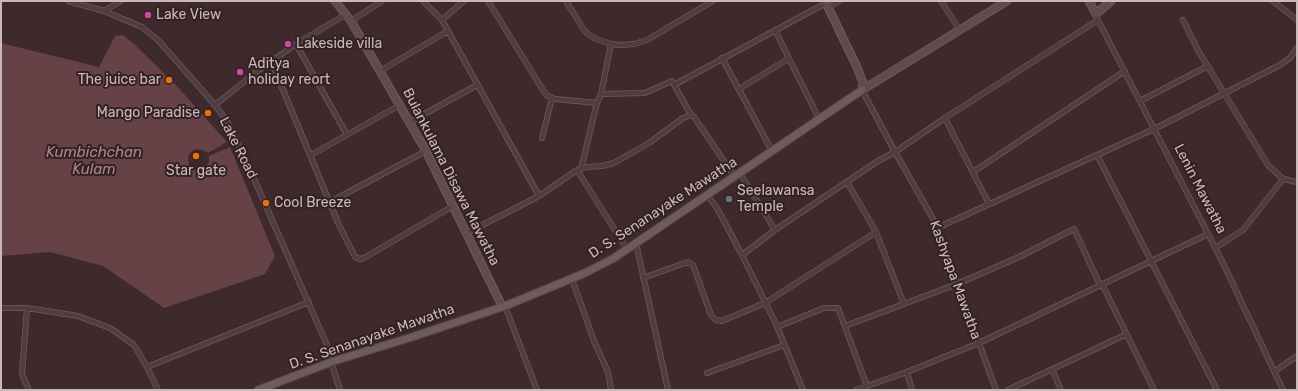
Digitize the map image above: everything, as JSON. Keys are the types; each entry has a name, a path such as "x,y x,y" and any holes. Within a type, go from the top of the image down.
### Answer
{"main road":[{"name":"Bulankulama Disawa Mawatha","path":"335,1 351,21 426,151 503,306"},
{"name":"D. S. Senanayake Mawatha","path":"258,390 333,362 503,306 572,279 598,266 636,243 862,90 959,29 1007,1"},
{"name":"Lenin Mawatha","path":"1089,1 1097,17"},
{"path":"1097,17 1111,1"},
{"path":"826,4 862,78 862,90"}],"street":[{"name":"Lake Road","path":"70,1 104,11 142,27 158,40 215,105 227,121 309,302 333,362 340,390"},
{"path":"104,11 121,1"},
{"path":"351,21 382,1"},
{"path":"423,1 442,20 539,196"},
{"path":"442,20 464,1"},
{"path":"488,1 546,95 552,98 596,103"},
{"path":"566,1 584,30 596,39 611,44 634,44 647,40 713,1"},
{"path":"674,85 722,58 826,4 840,1"},
{"path":"941,1 959,29"},
{"path":"1273,1 1297,20"},
{"path":"215,105 271,61 296,44 345,15"},
{"path":"742,255 775,230 1097,17"},
{"name":"Lenin Mawatha","path":"1097,17 1208,234 1284,390"},
{"path":"1183,20 1208,66 1268,165 1283,179 1297,182"},
{"path":"775,30 819,119"},
{"path":"380,71 448,31"},
{"path":"296,44 347,135"},
{"path":"611,44 601,94 596,103 579,170 627,249"},
{"path":"938,228 1154,129 1280,65 1290,58 1297,48"},
{"path":"722,58 740,89 772,152"},
{"path":"740,89 788,59"},
{"path":"271,61 311,155 338,225 355,257 360,259 364,258 453,206"},
{"path":"1140,101 1208,66"},
{"path":"973,172 1125,71"},
{"path":"601,94 645,92 672,81 691,115 737,175 775,230"},
{"path":"410,122 477,85"},
{"name":"Kashyapa Mawatha","path":"862,90 938,228 996,390"},
{"path":"542,138 552,98"},
{"path":"311,155 400,105"},
{"path":"467,233 539,196 579,170 614,163 649,143 683,118 691,115"},
{"path":"945,118 989,204"},
{"path":"330,202 426,151"},
{"path":"1097,155 1217,390"},
{"path":"1215,248 1243,230 1283,179"},
{"path":"847,182 876,232 904,304"},
{"path":"707,195 717,208 742,255 777,327 803,390"},
{"path":"845,326 957,284 1019,257 1074,229 1154,390"},
{"path":"643,278 688,262 693,265 711,315 716,320 722,321 765,303 876,232"},
{"path":"856,390 907,372 978,343 1208,234"},
{"path":"636,243 668,390"},
{"path":"572,279 592,334 608,372 611,390"},
{"path":"147,367 309,302"},
{"path":"503,306 537,390"},
{"path":"1,308 27,308 78,316 110,328 134,345 158,390"},
{"path":"27,308 22,374 29,390"},
{"path":"777,327 824,308 838,308 867,386"},
{"path":"1008,390 1127,334"},
{"path":"707,373 784,345"},
{"path":"1275,371 1297,356"},
{"path":"1052,369 1061,390"},
{"path":"907,372 912,390"}],"water":[{"name":"Kumbichchan Kulam","path":"123,35 175,84 227,142 208,153 203,150 195,149 189,154 189,165 198,170 204,168 209,162 209,156 230,147 275,256 265,274 164,308 103,266 50,252 1,256 1,43 99,67 115,36"}],"place":[{"name":"Lake View","path":"148,15"},
{"name":"Lakeside villa","path":"288,44"},
{"name":"Aditya holiday reort","path":"240,72"},
{"name":"The juice bar","path":"169,80"},
{"name":"Mango Paradise","path":"208,113"},
{"name":"Star gate","path":"196,156"},
{"name":"Seelawansa Temple","path":"729,199"},
{"name":"Cool Breeze","path":"266,203"}]}
